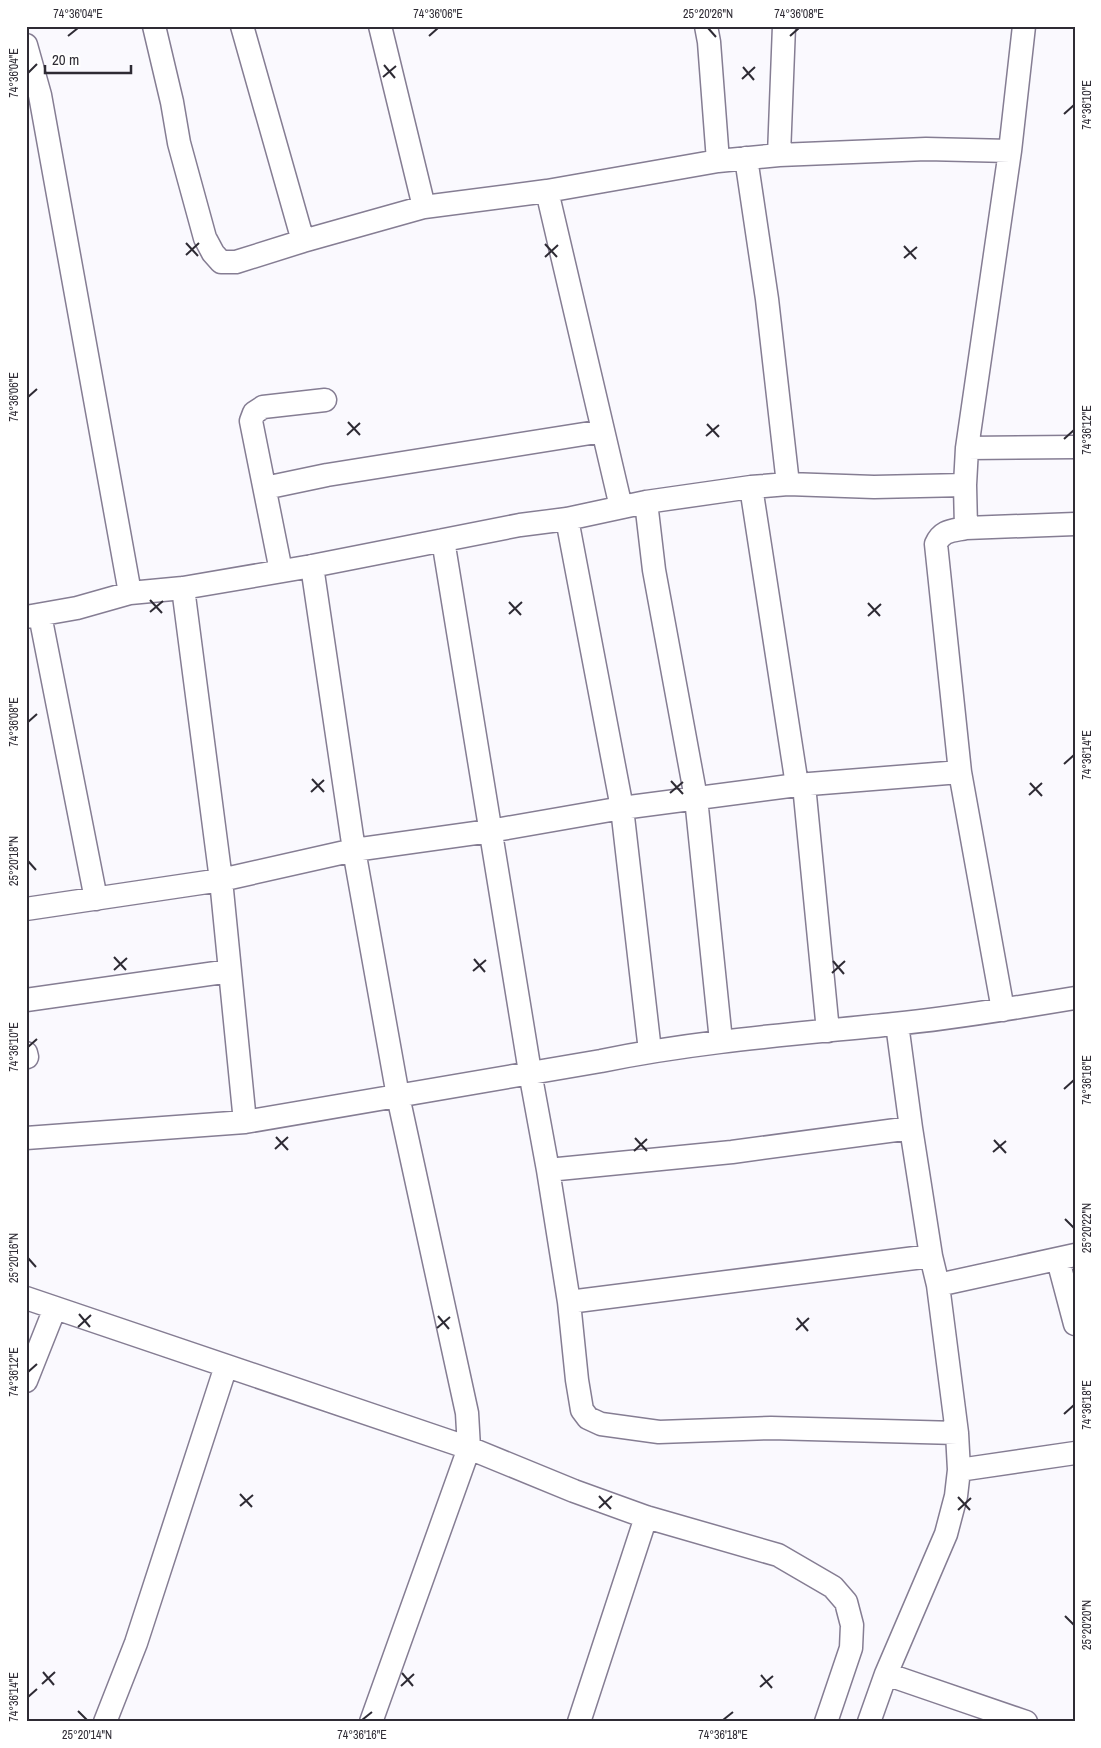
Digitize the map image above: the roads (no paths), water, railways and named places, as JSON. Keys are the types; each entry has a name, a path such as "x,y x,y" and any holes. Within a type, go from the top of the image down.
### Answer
{"street":[{"path":"154,26 172,102 179,143 205,238 213,253 221,262 236,262 302,241 424,207 547,191 718,161 779,155 926,149 1010,151"},
{"path":"242,26 302,241"},
{"path":"380,26 424,207"},
{"path":"706,26 709,42 718,161"},
{"path":"779,155 784,26"},
{"path":"966,528 965,485 967,448 1010,151 1024,26"},
{"path":"26,45 40,95 130,593"},
{"path":"746,158 767,300 788,484"},
{"path":"547,191 621,507"},
{"path":"281,571 251,421 254,412 264,408 325,400"},
{"path":"265,488 326,475 604,431"},
{"path":"967,448 1075,448"},
{"path":"96,900 33,616 77,608 130,593 183,588 312,566 520,525 567,519 646,502 751,487 788,484 874,487 965,485"},
{"path":"751,487 800,785 828,1030"},
{"path":"646,502 654,570 696,798 721,1041"},
{"path":"567,519 622,808 650,1051"},
{"path":"1003,1010 960,772 936,544 944,532 966,528 1075,524"},
{"path":"443,540 530,1072 548,1170 569,1302 582,1410 588,1418 601,1424 659,1432 771,1428 957,1432"},
{"path":"312,566 354,850 398,1096 467,1413 469,1448 371,1722"},
{"path":"183,588 221,880 245,1122"},
{"path":"26,909 221,880 354,850 490,831 622,808 800,785 960,772"},
{"path":"26,1000 230,972"},
{"path":"26,1138 245,1122 650,1051 721,1041 897,1024 1075,998"},
{"path":"869,1722 886,1674 946,1534 956,1496 959,1470 957,1432 938,1285 931,1256 897,1024"},
{"path":"26,1053 27,1057"},
{"path":"548,1170 732,1152 911,1128"},
{"path":"569,1302 931,1256"},
{"path":"938,1285 1066,1258 1075,1324"},
{"path":"26,1298 469,1448 574,1491 646,1517 778,1555 833,1587 846,1602 852,1625 851,1648 826,1722"},
{"path":"26,1381 55,1308"},
{"path":"105,1722 136,1643 226,1366"},
{"path":"959,1470 1075,1453"},
{"path":"579,1722 646,1517"},
{"path":"886,1674 1026,1722"}]}
